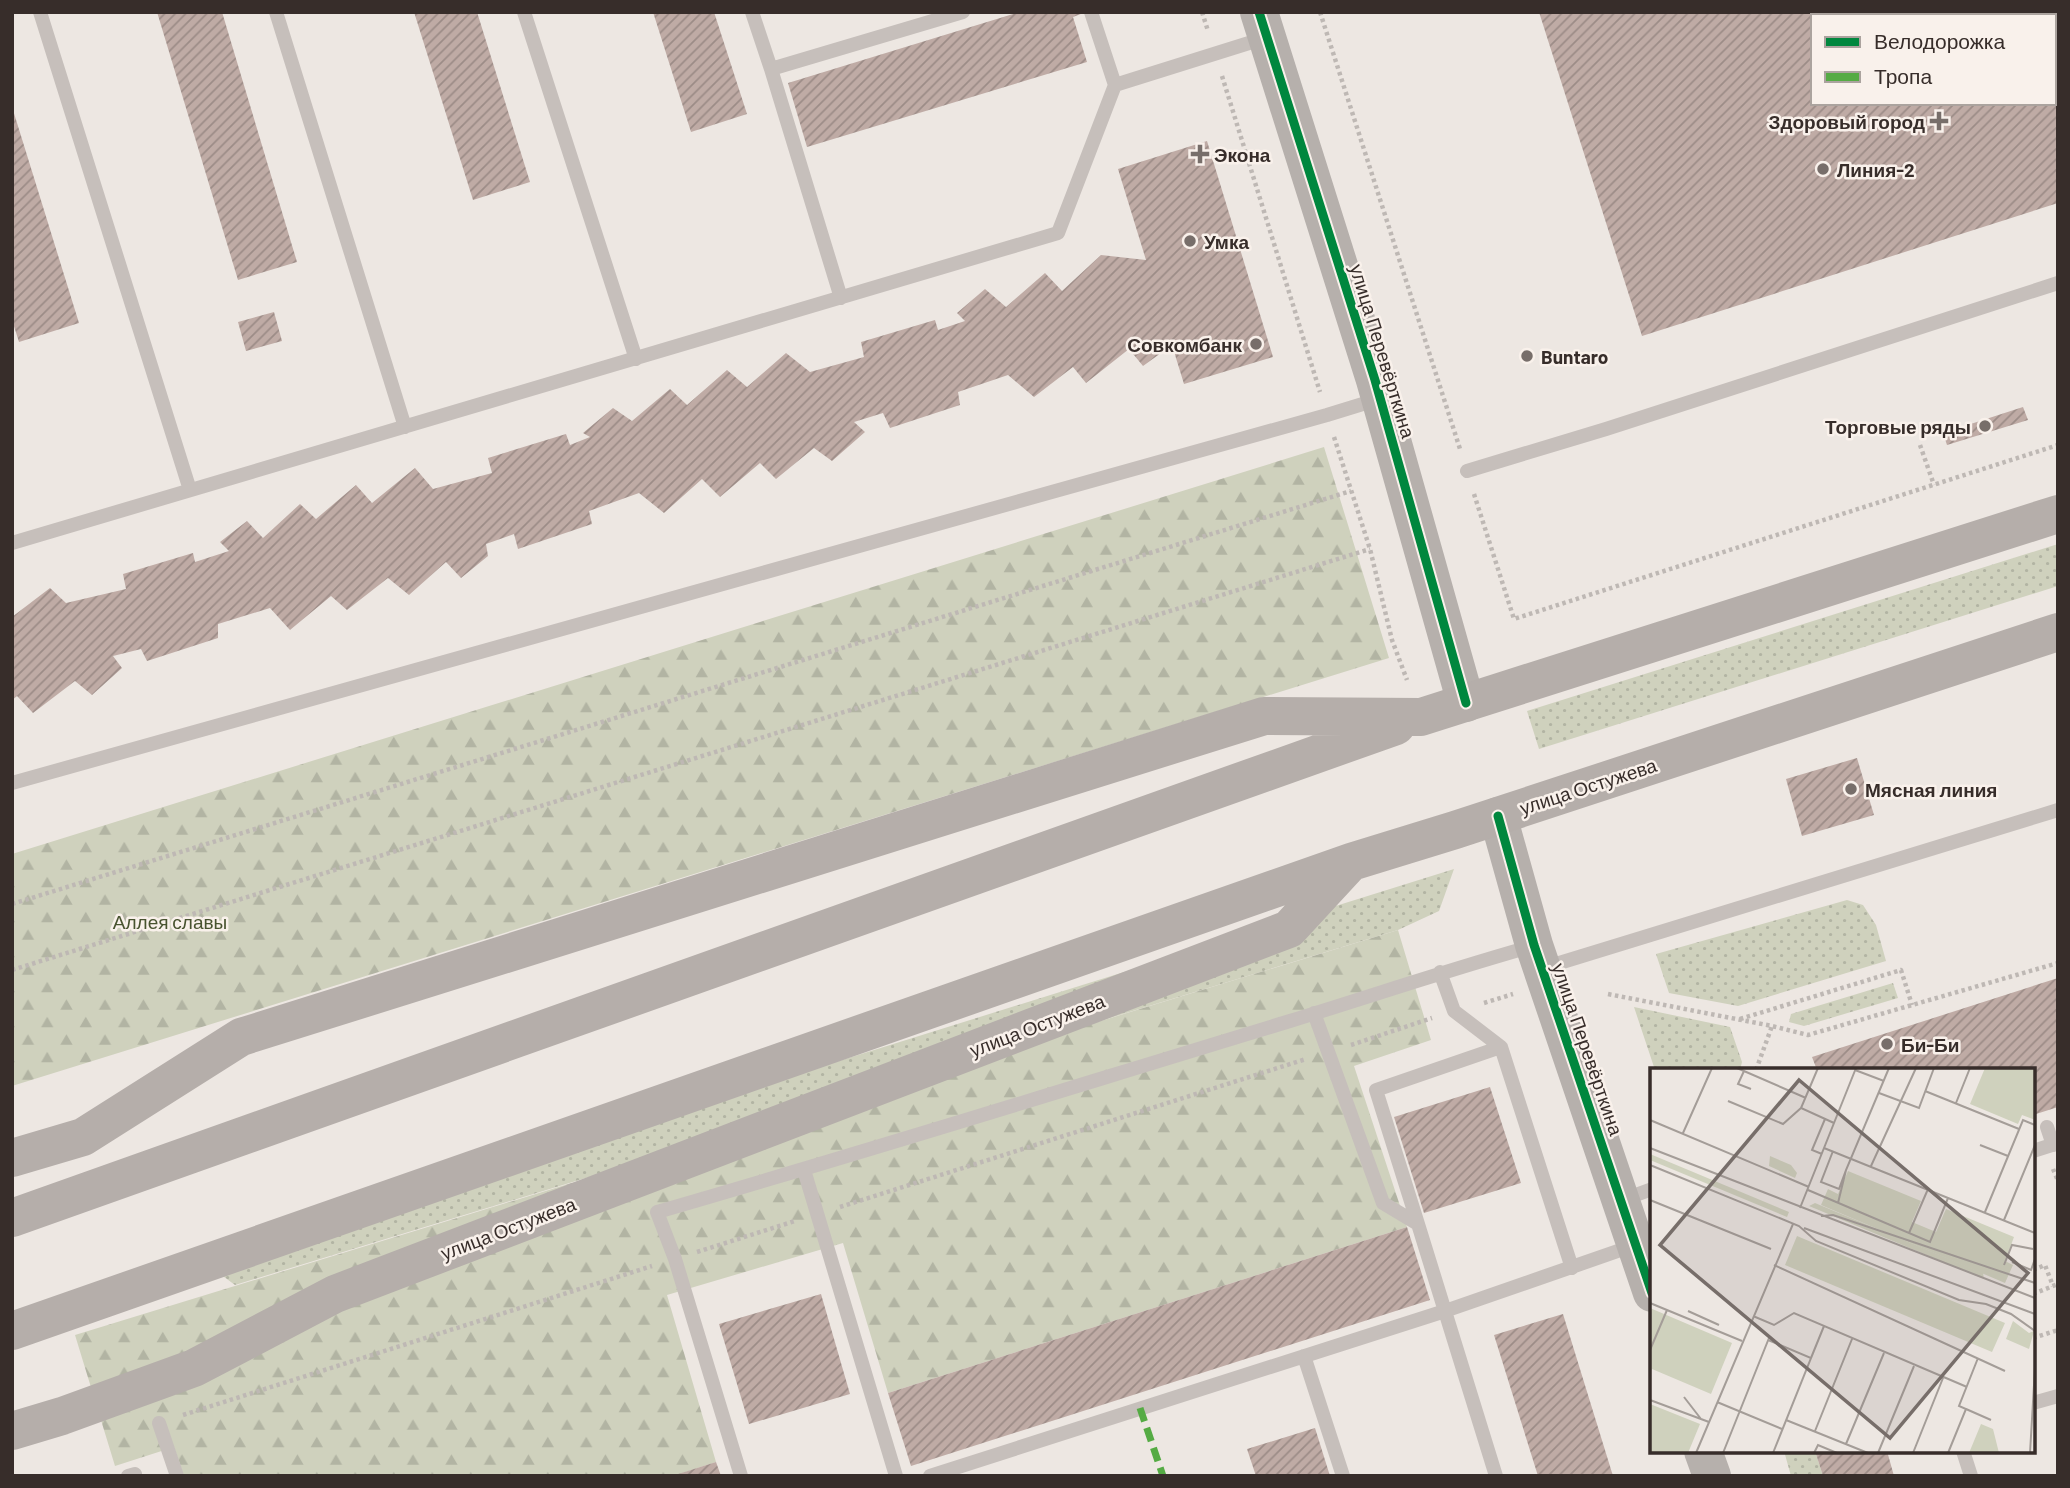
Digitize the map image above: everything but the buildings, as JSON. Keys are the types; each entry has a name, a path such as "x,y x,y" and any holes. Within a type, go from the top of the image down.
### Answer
{"main road":[{"path":"12,1218 1421,717 2058,514"},
{"name":"улица Остужева","path":"12,1431 62,1416 194,1368 335,1294 1289,929 1352,862 2058,632"},
{"path":"12,1158 83,1137 241,1037 1224,728 1264,716 1421,717"},
{"path":"12,1331 1352,862"}],"street":[{"name":"улица Перевёрткина","path":"1263,25 1380,398 1465,703"},
{"name":"улица Перевёрткина","path":"1497,816 1531,969 1636,1195 1636,1245 1650,1287"},
{"path":"1704,1453 1712,1476"}],"lane":[{"path":"40,12 190,490"},
{"path":"276,12 405,427"},
{"path":"524,12 636,359"},
{"path":"752,12 841,298"},
{"path":"771,69 963,12"},
{"path":"12,543 1058,233 1115,85 1091,12"},
{"path":"1115,85 1215,54 1263,25"},
{"path":"1467,471 1606,429 2058,283"},
{"path":"12,783 1380,398"},
{"path":"741,1476 675,1259 657,1212 804,1170 1440,972 1531,969 2058,810"},
{"path":"1440,972 1454,1011 1501,1047 1572,1268"},
{"path":"1314,1013 1383,1203 1418,1224"},
{"path":"1496,1476 1376,1090 1501,1047"},
{"path":"2035,1150 2055,1144 2047,1127"},
{"path":"804,1170 896,1476"},
{"path":"930,1476 1445,1311 1636,1245"},
{"path":"1304,1356 1343,1476"},
{"path":"2035,1402 2058,1396"},
{"path":"159,1423 177,1476"},
{"path":"1965,1453 1971,1476"}],"path":[{"path":"1202,12 1370,549 1392,640 1421,717"},
{"path":"1320,12 1514,619 2058,445"},
{"path":"1920,445 1934,485"},
{"path":"12,904 1351,491"},
{"path":"12,971 1370,549"},
{"path":"1608,994 1808,1035 2058,963"},
{"path":"159,1423 1454,1011 1531,969"},
{"path":"1738,1019 1901,970 1912,1005"},
{"path":"1757,1068 1772,1026"},
{"path":"2052,1166 2058,1181"},
{"path":"2035,1269 2045,1265 2056,1285 2035,1293"},
{"path":"2035,1337 2058,1330"}],"green space":[{"name":"Аллея славы","path":"1324,447 1389,658 12,1086 12,854"},
{"path":"2058,544 2058,586 1539,749 1527,711"},
{"path":"1454,869 1439,911 1398,930 235,1285 201,1260"},
{"path":"1847,900 1863,905 1876,925 1886,961 1738,1006 1669,993 1656,954"},
{"path":"1398,930 1431,1040 1354,1066 1407,1227 888,1393 843,1243 667,1295 716,1462 673,1476 184,1476 174,1447 115,1466 75,1335"},
{"path":"1893,983 1898,998 1804,1026 1789,1022 1791,1014"},
{"path":"1634,1007 1730,1027 1742,1062 1740,1068 1654,1068"},
{"path":"1785,1453 1816,1453 1823,1476 1791,1476"}],"marked path":[{"path":"1140,1408 1163,1476"}],"cycle path":[{"path":"1259,12 1375,380 1466,703"},
{"path":"1498,816 1534,945 1650,1287"}],"place":[{"name":"Здоровый город","path":"1939,121"},
{"name":"Экона","path":"1200,154"},
{"name":"Линия-2","path":"1823,169"},
{"name":"Умка","path":"1190,241"},
{"name":"Совкомбанк","path":"1256,344"},
{"name":"Buntaro","path":"1527,356"},
{"name":"Торговые ряды","path":"1985,426"},
{"name":"Мясная линия","path":"1851,789"},
{"name":"Би-Би","path":"1887,1044"}]}
